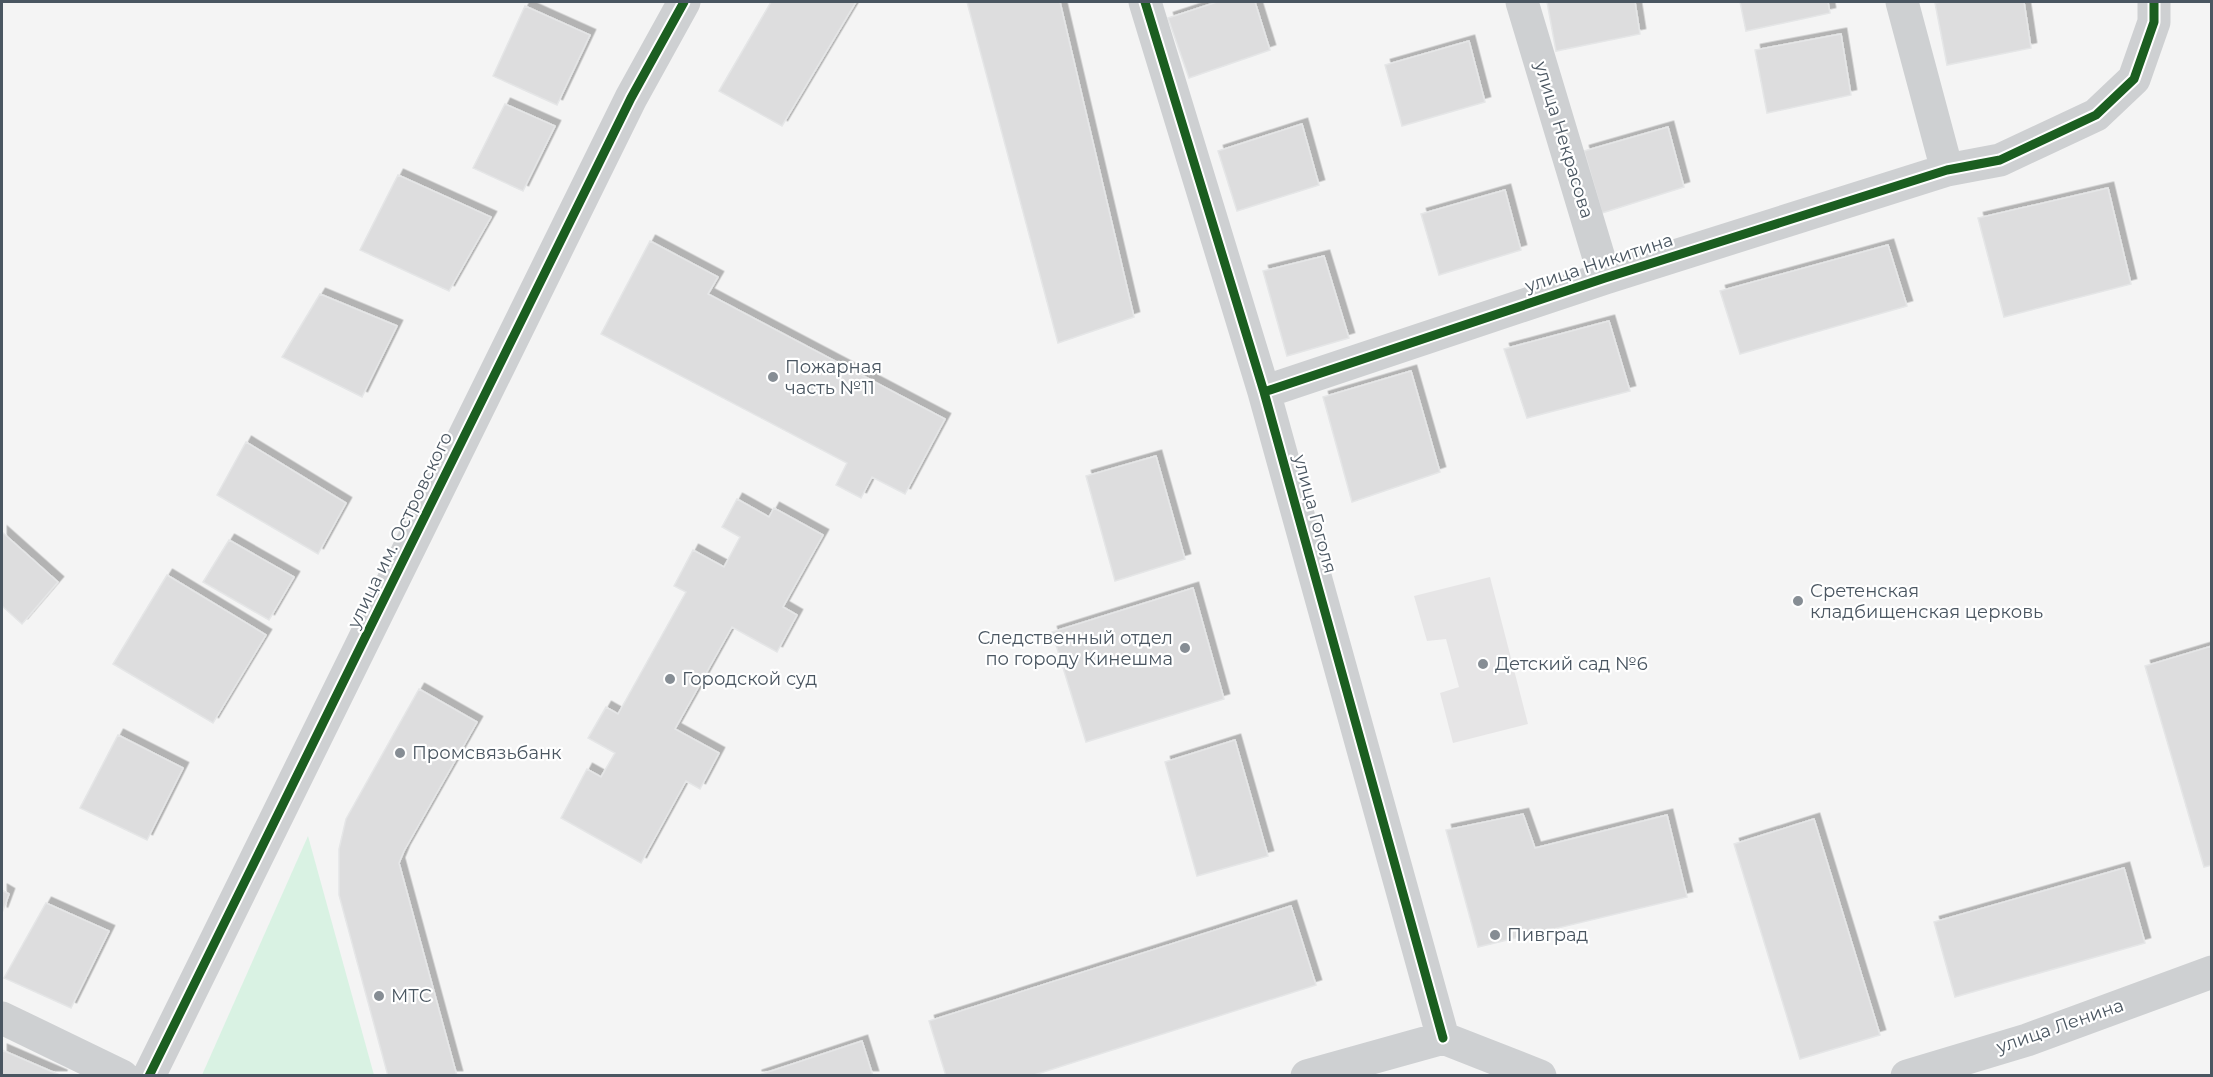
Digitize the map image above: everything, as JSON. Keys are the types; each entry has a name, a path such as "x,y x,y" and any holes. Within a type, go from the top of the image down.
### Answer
{"street":[{"name":"улица им. Островского","path":"149,1076 626,108 684,2"},
{"name":"улица Гоголя","path":"1145,2 1264,392 1443,1038"},
{"name":"улица Некрасова","path":"1522,2 1605,278"},
{"path":"1902,2 1947,170"},
{"name":"улица Никитина","path":"1264,392 1605,278 1947,170 2000,160 2096,115 2134,79 2154,22 2154,2"},
{"name":"улица Ленина","path":"1907,1076 2027,1040 2211,972"},
{"path":"2,1018 122,1076"},
{"path":"1306,1076 1443,1038 1540,1076"}],"shaded area":[{"name":"Детский сад №6","path":"1490,577 1528,724 1453,743 1440,693 1459,687 1446,639 1427,641 1414,596"}],"green space":[{"path":"308,836 374,1075 202,1075"}],"building":[{"path":"771,2 856,2 782,126 719,91"},
{"path":"967,2 1060,2 1134,317 1058,343"},
{"path":"1217,2 1255,2 1270,50 1189,78 1168,18"},
{"path":"1547,2 1635,2 1640,34 1556,51"},
{"path":"1740,2 1828,2 1830,13 1746,31"},
{"path":"2024,2 2031,48 1947,65 1935,3"},
{"path":"525,6 590,35 557,105 493,76"},
{"path":"1841,34 1851,95 1767,113 1755,50"},
{"path":"1469,41 1485,102 1402,126 1385,65"},
{"path":"505,104 555,126 523,191 473,168"},
{"path":"1302,124 1319,185 1237,211 1218,151"},
{"path":"1668,127 1684,187 1602,213 1584,151"},
{"path":"398,175 491,217 449,291 360,250"},
{"path":"2108,188 2131,284 2004,317 1978,218"},
{"path":"1505,190 1521,250 1439,275 1421,214"},
{"name":"Пожарная часть №11","path":"650,241 718,277 708,294 945,419 905,494 872,477 861,498 836,485 847,463 601,334"},
{"path":"1888,245 1907,306 1740,354 1720,291"},
{"path":"1324,256 1349,338 1287,356 1263,271"},
{"path":"320,294 397,326 362,397 282,357"},
{"path":"1609,321 1630,391 1527,418 1504,349"},
{"path":"1411,371 1440,472 1352,502 1323,397"},
{"path":"246,442 346,503 318,554 217,495"},
{"path":"1156,456 1185,559 1115,581 1086,476"},
{"name":"Городской суд","path":"737,499 769,517 774,508 823,535 783,607 797,615 777,652 732,627 675,729 719,753 700,789 686,781 641,863 561,818 587,769 601,777 615,753 588,738 606,707 618,714 686,592 674,586 693,550 724,567 740,537 722,527"},
{"path":"2,532 58,582 22,624 2,606"},
{"path":"229,540 294,577 269,620 203,582"},
{"path":"167,575 266,635 213,723 113,664"},
{"path":"1193,588 1224,699 1086,742 1052,632"},
{"path":"2212,646 2212,865 2204,867 2145,666"},
{"path":"419,689 477,722 399,863 457,1076 388,1076 339,895 339,849 346,819"},
{"path":"118,735 183,768 147,840 80,808"},
{"path":"1235,740 1268,856 1197,876 1165,762"},
{"path":"1523,814 1535,848 1667,815 1687,897 1478,947 1446,830"},
{"path":"1814,819 1880,1035 1800,1059 1734,844"},
{"path":"2124,868 2145,943 1955,997 1934,922"},
{"path":"2,890 9,894 2,913"},
{"path":"46,903 109,931 71,1008 4,978"},
{"path":"1291,906 1316,985 1031,1076 946,1076 929,1021"},
{"path":"862,1041 873,1076 756,1076"},
{"path":"2,1050 62,1076 2,1076"}],"cycle path":[{"path":"149,1076 631,98 684,2"},
{"path":"1145,2 1264,392 1443,1038"},
{"path":"1264,392 1605,278 1947,170 2000,160 2096,115 2134,79 2154,22 2154,2"}],"place":[{"name":"Пожарная часть №11","path":"773,377"},
{"name":"Сретенская кладбищенская церковь","path":"1798,601"},
{"name":"Следственный отдел по городу Кинешма","path":"1185,648"},
{"name":"Детский сад №6","path":"1483,664"},
{"name":"Городской суд","path":"670,679"},
{"name":"Промсвязьбанк","path":"400,753"},
{"name":"Пивград","path":"1495,935"},
{"name":"МТС","path":"379,996"}]}
